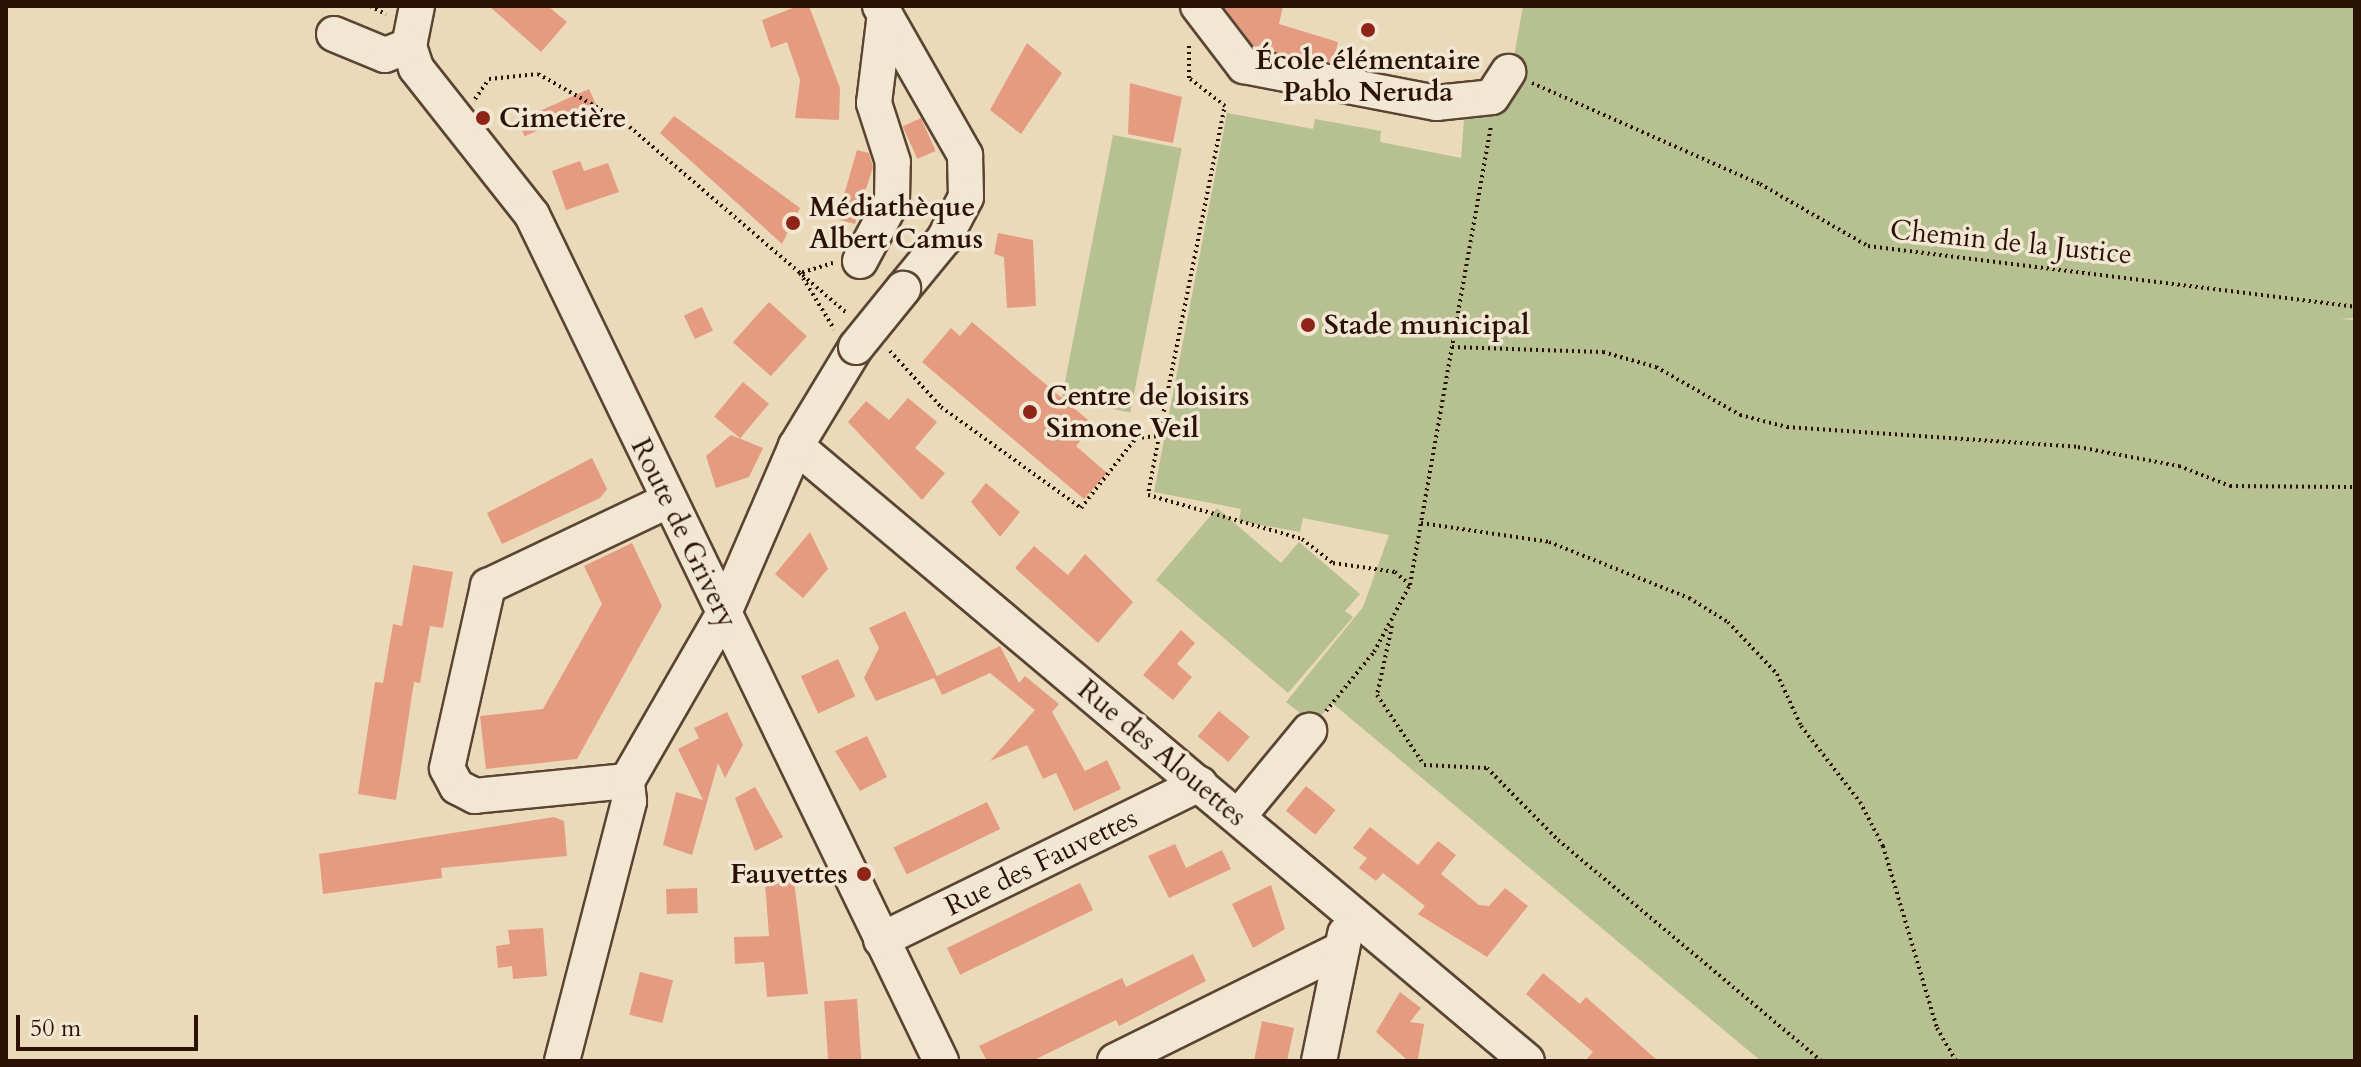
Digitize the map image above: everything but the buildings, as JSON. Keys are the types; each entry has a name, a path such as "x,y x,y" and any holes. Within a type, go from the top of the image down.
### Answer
{"street":[{"path":"860,261 892,201 893,162 874,103 882,10"},
{"path":"562,1061 629,801 627,781 723,615 796,446 855,349 903,289 966,197 965,155 882,10"},
{"path":"1194,17 1244,66 1436,103 1500,85"},
{"path":"334,34 368,53 404,21"},
{"name":"Route de Grivery","path":"404,21 426,86 532,215 667,501 941,1061"},
{"name":"Rue des Alouettes","path":"796,446 1527,1061"},
{"path":"627,781 475,796 457,787 447,768 488,586 667,501"},
{"path":"1238,817 1309,731"},
{"name":"Rue des Fauvettes","path":"881,940 1200,784"},
{"path":"1319,1061 1351,910"},
{"path":"1115,1061 1342,949"}],"path":[{"path":"370,6 404,21"},
{"path":"1194,17 1189,78 1225,106 1148,495 1302,539 1333,563 1395,572 1410,585"},
{"path":"452,117 489,79 517,72 538,74 625,123"},
{"path":"1309,731 1374,652 1393,624 1410,585 1500,85"},
{"name":"Chemin de la Justice","path":"1500,85 1760,184 1868,246 2355,307"},
{"path":"855,349 800,273 860,261"},
{"path":"1452,347 1603,352 1656,367 1740,415 1787,427 2078,447 2179,466 2230,486 2355,487"},
{"path":"1081,508 1136,438 1159,436"},
{"path":"1421,523 1549,542 1689,598 1728,622 1777,674 1801,726 1865,813 1883,846 1937,1028 1956,1061"},
{"path":"1393,624 1377,695 1424,765 1487,768 1626,900 1821,1061"}],"green space":[{"path":"1523,6 2355,6 2355,318 2340,319 2355,320 2355,1061 1761,1061 1332,703 1314,724 1286,702 1363,607 1389,535 1303,518 1300,532 1239,521 1241,509 1154,492 1227,113 1313,129 1315,119 1381,131 1380,142 1461,158 1464,120 1510,79"},
{"path":"1113,135 1182,148 1130,412 1062,399"},
{"path":"1217,508 1281,563 1299,542 1360,594 1345,611 1353,617 1288,693 1156,580"}],"place":[{"name":"École élémentaire Pablo Neruda","path":"1368,30"},
{"name":"Cimetière","path":"483,118"},
{"name":"Médiathèque Albert Camus","path":"793,223"},
{"name":"Stade municipal","path":"1308,325"},
{"name":"Centre de loisirs Simone Veil","path":"1030,412"},
{"name":"Fauvettes","path":"864,874"}]}
